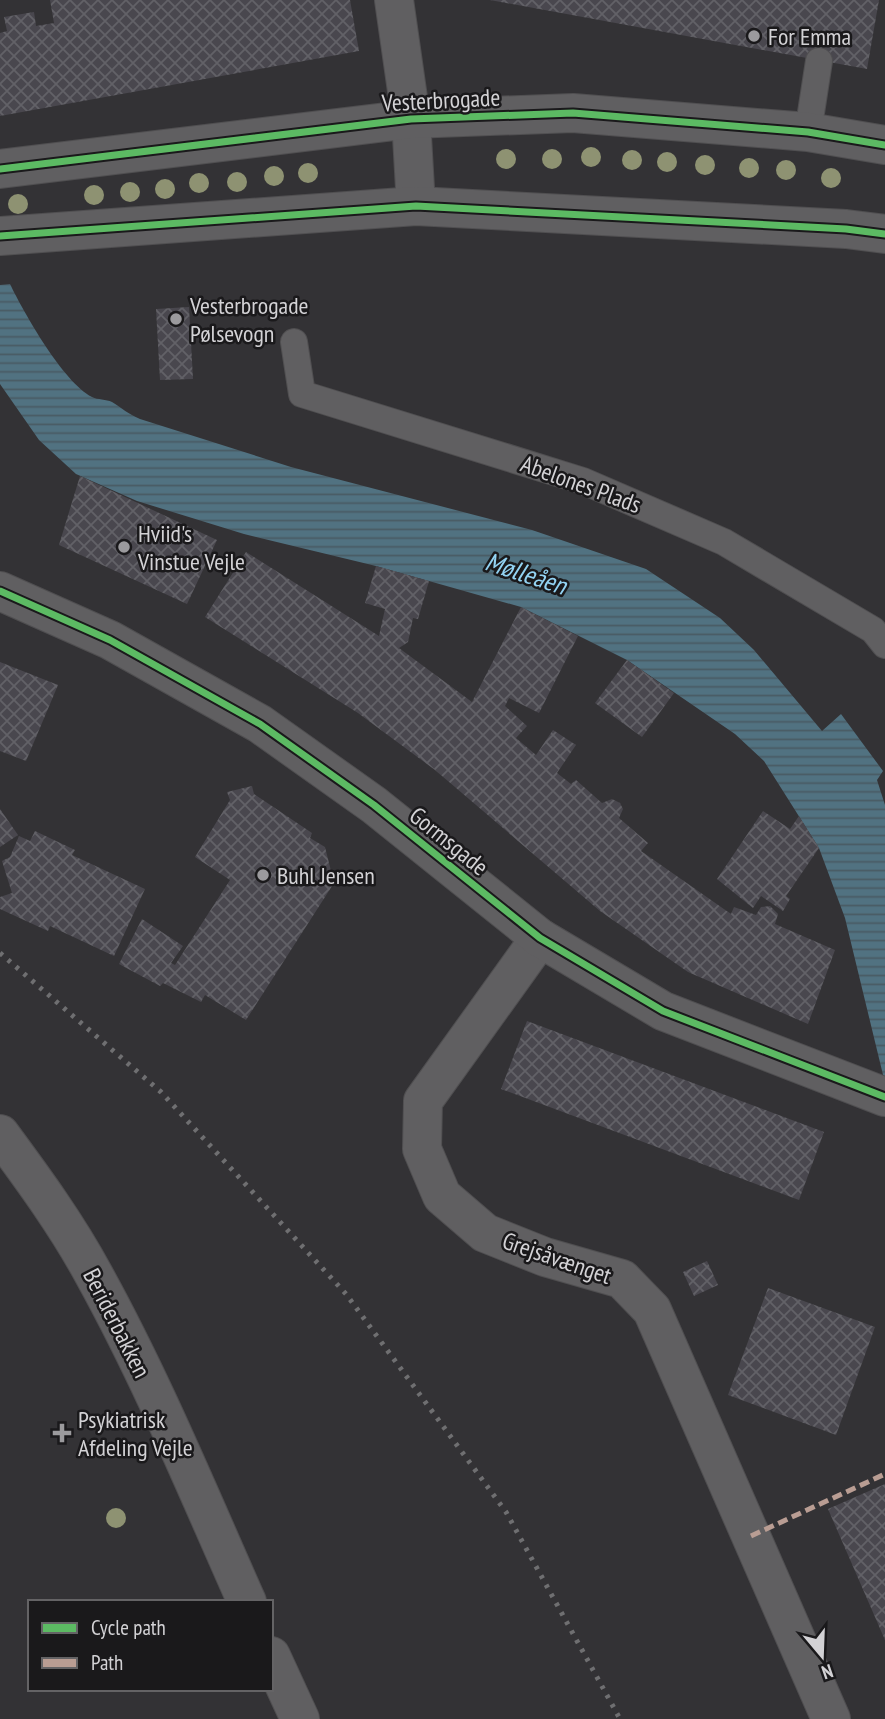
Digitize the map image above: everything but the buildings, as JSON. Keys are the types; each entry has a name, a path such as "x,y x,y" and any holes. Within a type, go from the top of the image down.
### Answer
{"street":[{"path":"394,0 411,119 416,206"},
{"name":"Vesterbrogade","path":"0,169 411,119 573,113 808,132 885,145"},
{"path":"0,236 416,206 846,229 885,234"},
{"name":"Gormsgade","path":"0,591 110,640 260,724 374,805 540,938 663,1011 880,1095"},
{"name":"Grejsåvænget","path":"540,938 423,1101 422,1149 442,1196 485,1233 545,1257 621,1279 652,1310 831,1719"},
{"name":"Beriderbakken","path":"0,1134 52,1204 94,1275 172,1432 246,1600"},
{"path":"273,1660 300,1719"}],"lane":[{"path":"808,132 819,61"},
{"name":"Abelones Plads","path":"294,342 302,394 570,477 607,491 724,542 873,629 885,645"}],"water":[{"name":"Mølleåen","path":"10,284 34,329 57,362 81,389 92,397 112,402 140,419 291,467 532,530 646,569 720,618 754,650 822,731 841,714 883,771 877,780 885,805 885,1083 845,918 819,848 764,761 735,734 627,660 521,607 376,566 244,534 137,501 76,474 39,440 0,384 0,285"}],"railway":[{"path":"0,953 161,1092 346,1294 506,1512 620,1719"}],"marked path":[{"path":"751,1536 885,1474"}],"cycle path":[{"path":"0,169 411,119 573,113 808,132 885,145"},
{"path":"0,236 416,206 846,229 885,234"},
{"path":"0,591 110,640 260,724 374,805 540,938 663,1011 885,1097"}],"place":[{"name":"For Emma","path":"754,36"},
{"name":"Vesterbrogade Pølsevogn","path":"176,319"},
{"name":"Hviid's Vinstue Vejle","path":"124,547"},
{"name":"Buhl Jensen","path":"263,875"},
{"name":"Psykiatrisk Afdeling Vejle","path":"62,1433"}]}
